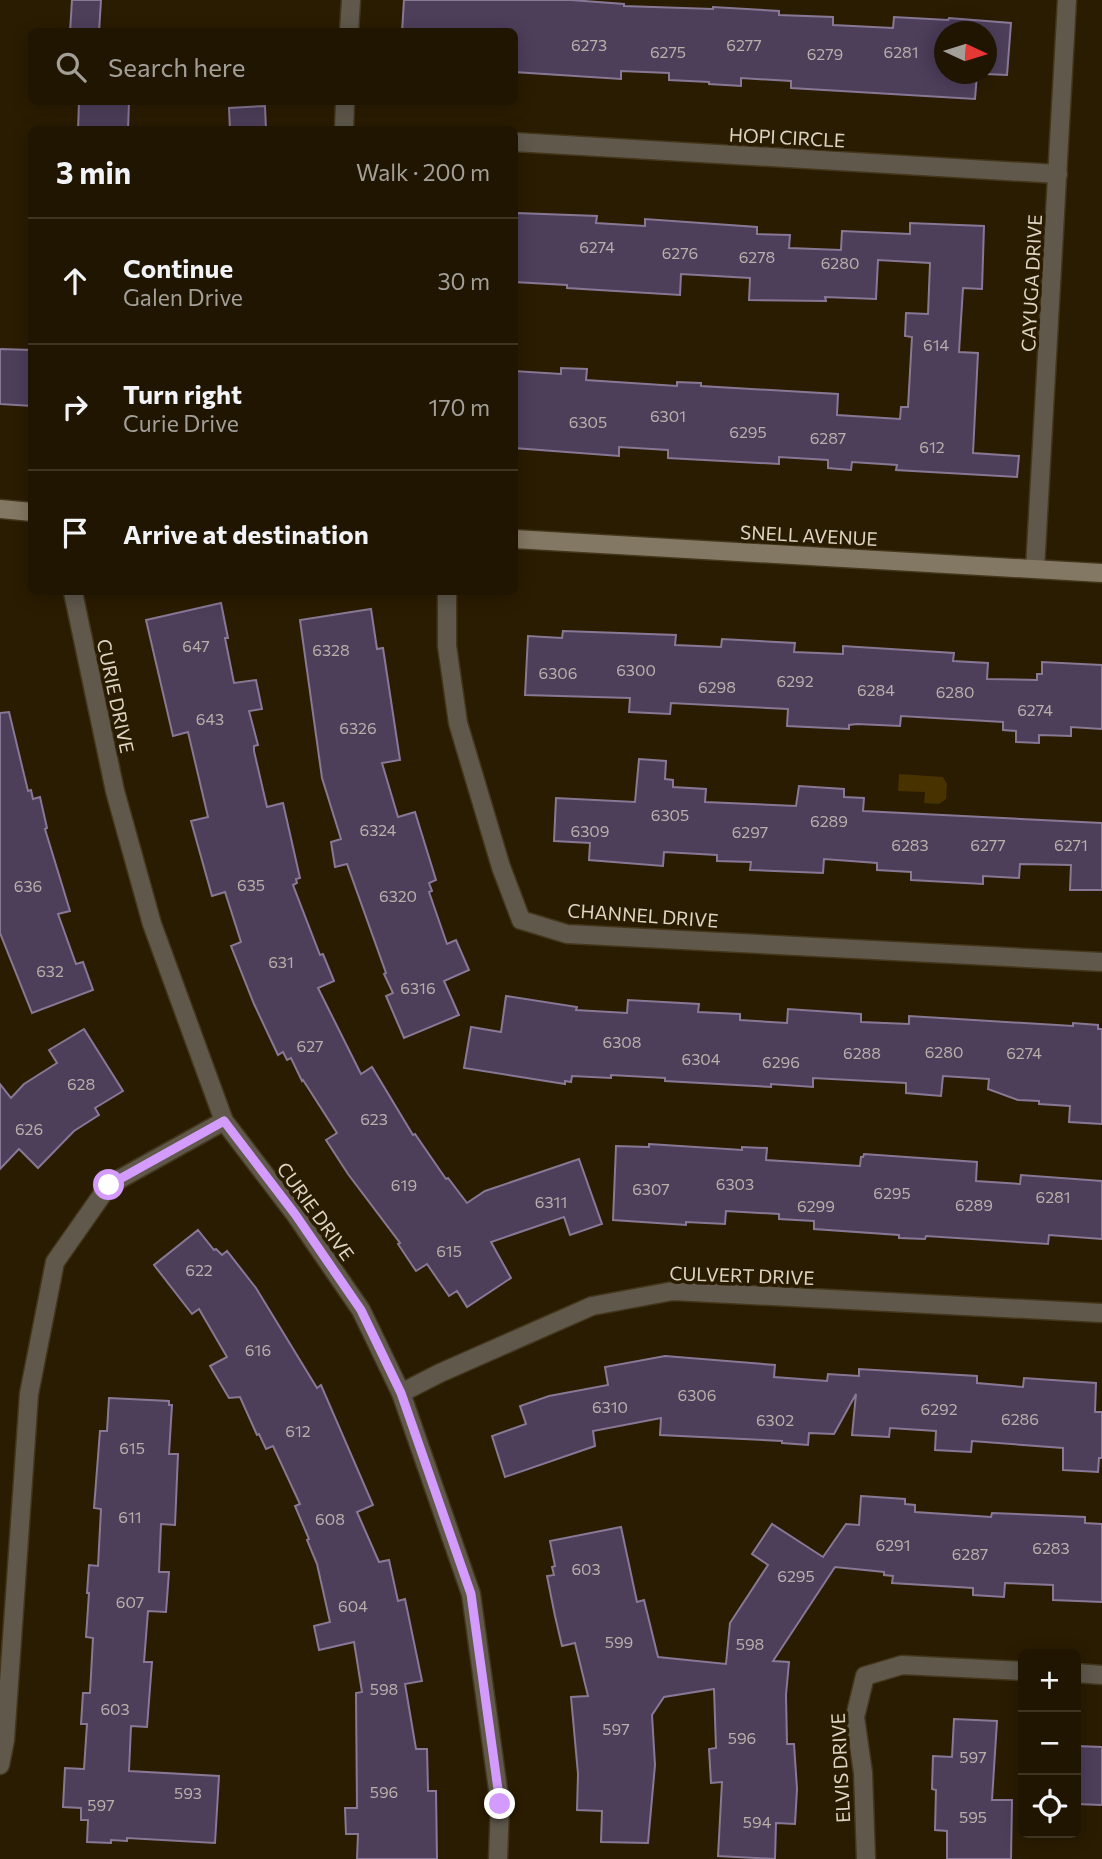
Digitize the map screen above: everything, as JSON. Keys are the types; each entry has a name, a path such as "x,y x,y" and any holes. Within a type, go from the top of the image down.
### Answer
{"street":[{"path":"349,28 351,0"},
{"name":"CAYUGA DRIVE","path":"1035,569 1067,0"},
{"path":"344,126 345,105"},
{"name":"HOPI CIRCLE","path":"518,142 1058,174"},
{"path":"0,509 28,512"},
{"name":"SNELL AVENUE","path":"518,539 1102,573"},
{"name":"CURIE DRIVE","path":"74,595 115,791 152,924 224,1121 295,1214 361,1310 401,1393 471,1594 500,1804 498,1859"},
{"name":"CHANNEL DRIVE","path":"447,595 447,646 458,723 500,867 521,920 568,934 1102,962"},
{"path":"0,1765 5,1740 29,1394 55,1262 109,1185 224,1121"},
{"name":"CULVERT DRIVE","path":"401,1393 592,1306 673,1291 1102,1313"},
{"name":"ELVIS DRIVE","path":"866,1859 863,1773 855,1717 865,1676 902,1665 1018,1671"},
{"path":"1081,1673 1102,1675"}],"shaded area":[{"path":"899,774 943,777 947,784 946,799 939,804 924,803 925,792 898,791"}],"building":[{"path":"72,0 101,0 99,28 70,28"},
{"path":"404,0 571,0 624,6 713,7 779,11 779,15 833,17 833,25 893,28 894,17 986,21 934,21 934,84 976,84 975,99 791,88 791,81 741,78 741,86 709,84 669,80 669,73 621,71 621,79 518,72 518,28 402,28"},
{"path":"997,22 1011,23 1007,75 997,75"},
{"path":"79,105 129,105 128,126 78,126"},
{"path":"265,106 266,126 230,126 229,108"},
{"path":"518,213 597,216 596,223 645,226 645,219 757,227 757,234 790,235 789,248 841,250 842,231 910,234 910,223 984,226 982,289 963,288 959,352 978,353 973,453 1019,456 1017,477 896,470 897,465 852,462 851,470 828,468 828,460 779,457 779,464 668,458 668,450 619,447 619,456 518,448 518,371 561,374 561,368 587,369 586,380 677,386 677,382 701,383 701,386 838,394 837,415 900,419 901,407 908,407 912,337 905,336 906,313 928,314 930,263 878,260 876,299 825,297 826,301 749,300 750,278 681,274 680,295 567,288 567,285 518,282"},
{"path":"0,349 28,350 28,406 0,404"},
{"path":"221,603 234,683 256,680 262,709 249,711 258,745 254,746 254,751 267,807 283,803 300,878 296,879 297,883 293,885 320,955 323,954 334,981 318,988 361,1074 372,1067 413,1135 415,1134 446,1179 448,1178 467,1203 485,1191 579,1159 602,1224 570,1235 564,1217 491,1242 511,1278 467,1307 457,1291 449,1296 427,1264 416,1271 398,1244 400,1243 326,1140 337,1133 302,1081 291,1058 287,1060 283,1052 278,1055 254,1004 231,946 241,942 225,892 212,896 191,821 208,817 188,732 173,736 146,620"},
{"path":"371,609 377,649 383,648 400,760 382,763 398,817 415,812 436,880 429,883 432,891 429,892 447,944 456,940 469,970 444,981 459,1015 404,1038 386,996 393,993 347,864 335,867 331,842 341,839 322,778 300,620"},
{"path":"563,631 676,635 675,645 721,647 722,639 795,643 794,652 843,654 843,646 954,653 953,661 988,663 987,679 1037,680 1037,674 1042,674 1042,662 1102,665 1102,729 1071,727 1071,736 1039,735 1039,743 1016,742 1016,731 1003,730 1003,722 901,716 900,726 857,724 849,725 849,729 787,726 788,709 671,703 670,714 629,712 630,698 525,695 528,636 562,638"},
{"path":"9,712 28,791 31,790 33,799 40,797 47,828 45,829 70,911 58,914 76,964 83,962 93,990 32,1013 0,933 0,713"},
{"path":"639,759 666,761 665,779 673,780 673,787 706,789 705,802 796,806 799,786 844,789 844,797 864,798 863,811 1102,823 1102,890 1070,890 1071,865 1020,864 1019,878 983,876 983,884 911,880 911,872 877,870 877,863 824,859 823,873 750,870 751,862 717,861 717,855 664,852 663,866 589,860 590,843 554,841 556,798 635,802"},
{"path":"506,996 577,1007 576,1010 627,1013 628,1000 699,1004 698,1012 740,1014 740,1020 787,1023 788,1009 861,1014 861,1022 909,1024 909,1016 1073,1026 1073,1023 1098,1025 1098,1029 1102,1029 1102,1124 1069,1122 1070,1106 1018,1100 988,1089 989,1079 943,1076 941,1096 906,1093 906,1083 813,1078 813,1087 771,1084 771,1087 611,1075 611,1078 572,1076 571,1082 565,1081 565,1084 464,1068 471,1027 501,1032"},
{"path":"84,1029 123,1091 95,1108 99,1115 74,1131 38,1168 19,1149 0,1169 0,1084 11,1098 24,1084 57,1063 49,1050"},
{"path":"649,1144 742,1150 742,1147 767,1148 766,1160 860,1166 864,1154 977,1162 976,1181 1020,1184 1021,1175 1102,1181 1102,1239 1049,1235 1048,1244 926,1236 925,1239 899,1238 899,1235 814,1229 814,1221 779,1219 779,1214 726,1211 725,1224 686,1222 686,1225 613,1220 616,1146 649,1147"},
{"path":"198,1230 214,1250 222,1255 227,1251 256,1288 317,1388 321,1385 373,1505 357,1512 379,1562 389,1560 398,1601 405,1599 422,1681 405,1684 416,1749 427,1749 428,1791 436,1791 437,1859 357,1859 358,1834 346,1834 345,1808 357,1808 356,1693 362,1692 354,1642 319,1650 314,1626 330,1622 317,1564 295,1506 300,1504 273,1446 266,1449 240,1397 229,1398 210,1366 227,1357 199,1309 192,1314 154,1265"},
{"path":"665,1356 775,1365 774,1377 827,1381 828,1374 859,1376 859,1369 977,1376 977,1383 1023,1387 1024,1378 1096,1383 1095,1412 1102,1412 1102,1458 1099,1458 1098,1472 1063,1470 1063,1448 972,1441 971,1452 935,1450 936,1431 890,1428 889,1437 852,1435 856,1394 834,1434 809,1433 808,1445 782,1441 660,1435 661,1418 593,1431 595,1446 505,1477 492,1436 526,1424 520,1406 549,1396 608,1385 605,1367"},
{"path":"109,1398 169,1401 169,1405 172,1405 169,1454 178,1454 175,1525 161,1524 159,1572 169,1572 166,1612 148,1611 144,1662 152,1662 147,1727 131,1726 129,1771 219,1776 215,1843 127,1838 127,1841 111,1840 111,1843 87,1842 88,1820 81,1820 81,1808 63,1807 65,1768 84,1769 87,1724 81,1724 83,1693 90,1693 93,1638 86,1637 87,1593 89,1565 98,1566 101,1509 94,1508 100,1431 107,1431"},
{"path":"861,1496 905,1499 905,1504 915,1505 915,1512 991,1517 992,1513 1085,1517 1085,1523 1102,1524 1102,1602 1053,1600 1053,1585 1005,1583 1004,1597 973,1595 973,1588 892,1583 893,1576 884,1575 884,1572 835,1567 773,1661 789,1662 786,1695 787,1744 794,1744 797,1789 795,1824 776,1823 775,1859 718,1856 722,1782 711,1783 709,1749 716,1748 714,1689 664,1697 652,1715 655,1765 648,1843 601,1842 602,1811 577,1810 578,1774 571,1697 588,1696 575,1643 562,1646 547,1576 554,1575 552,1567 555,1566 550,1541 621,1527 637,1602 644,1600 658,1657 726,1664 730,1623 768,1565 752,1554 772,1524 823,1557 846,1524 859,1525"},
{"path":"954,1719 997,1721 992,1800 1012,1800 1011,1859 947,1859 947,1831 935,1830 933,1756 952,1757"},
{"path":"1081,1746 1102,1747 1102,1805 1081,1804"}],"route":[{"path":"109,1185 224,1121 295,1214 361,1310 401,1393 471,1594 500,1804"}]}
